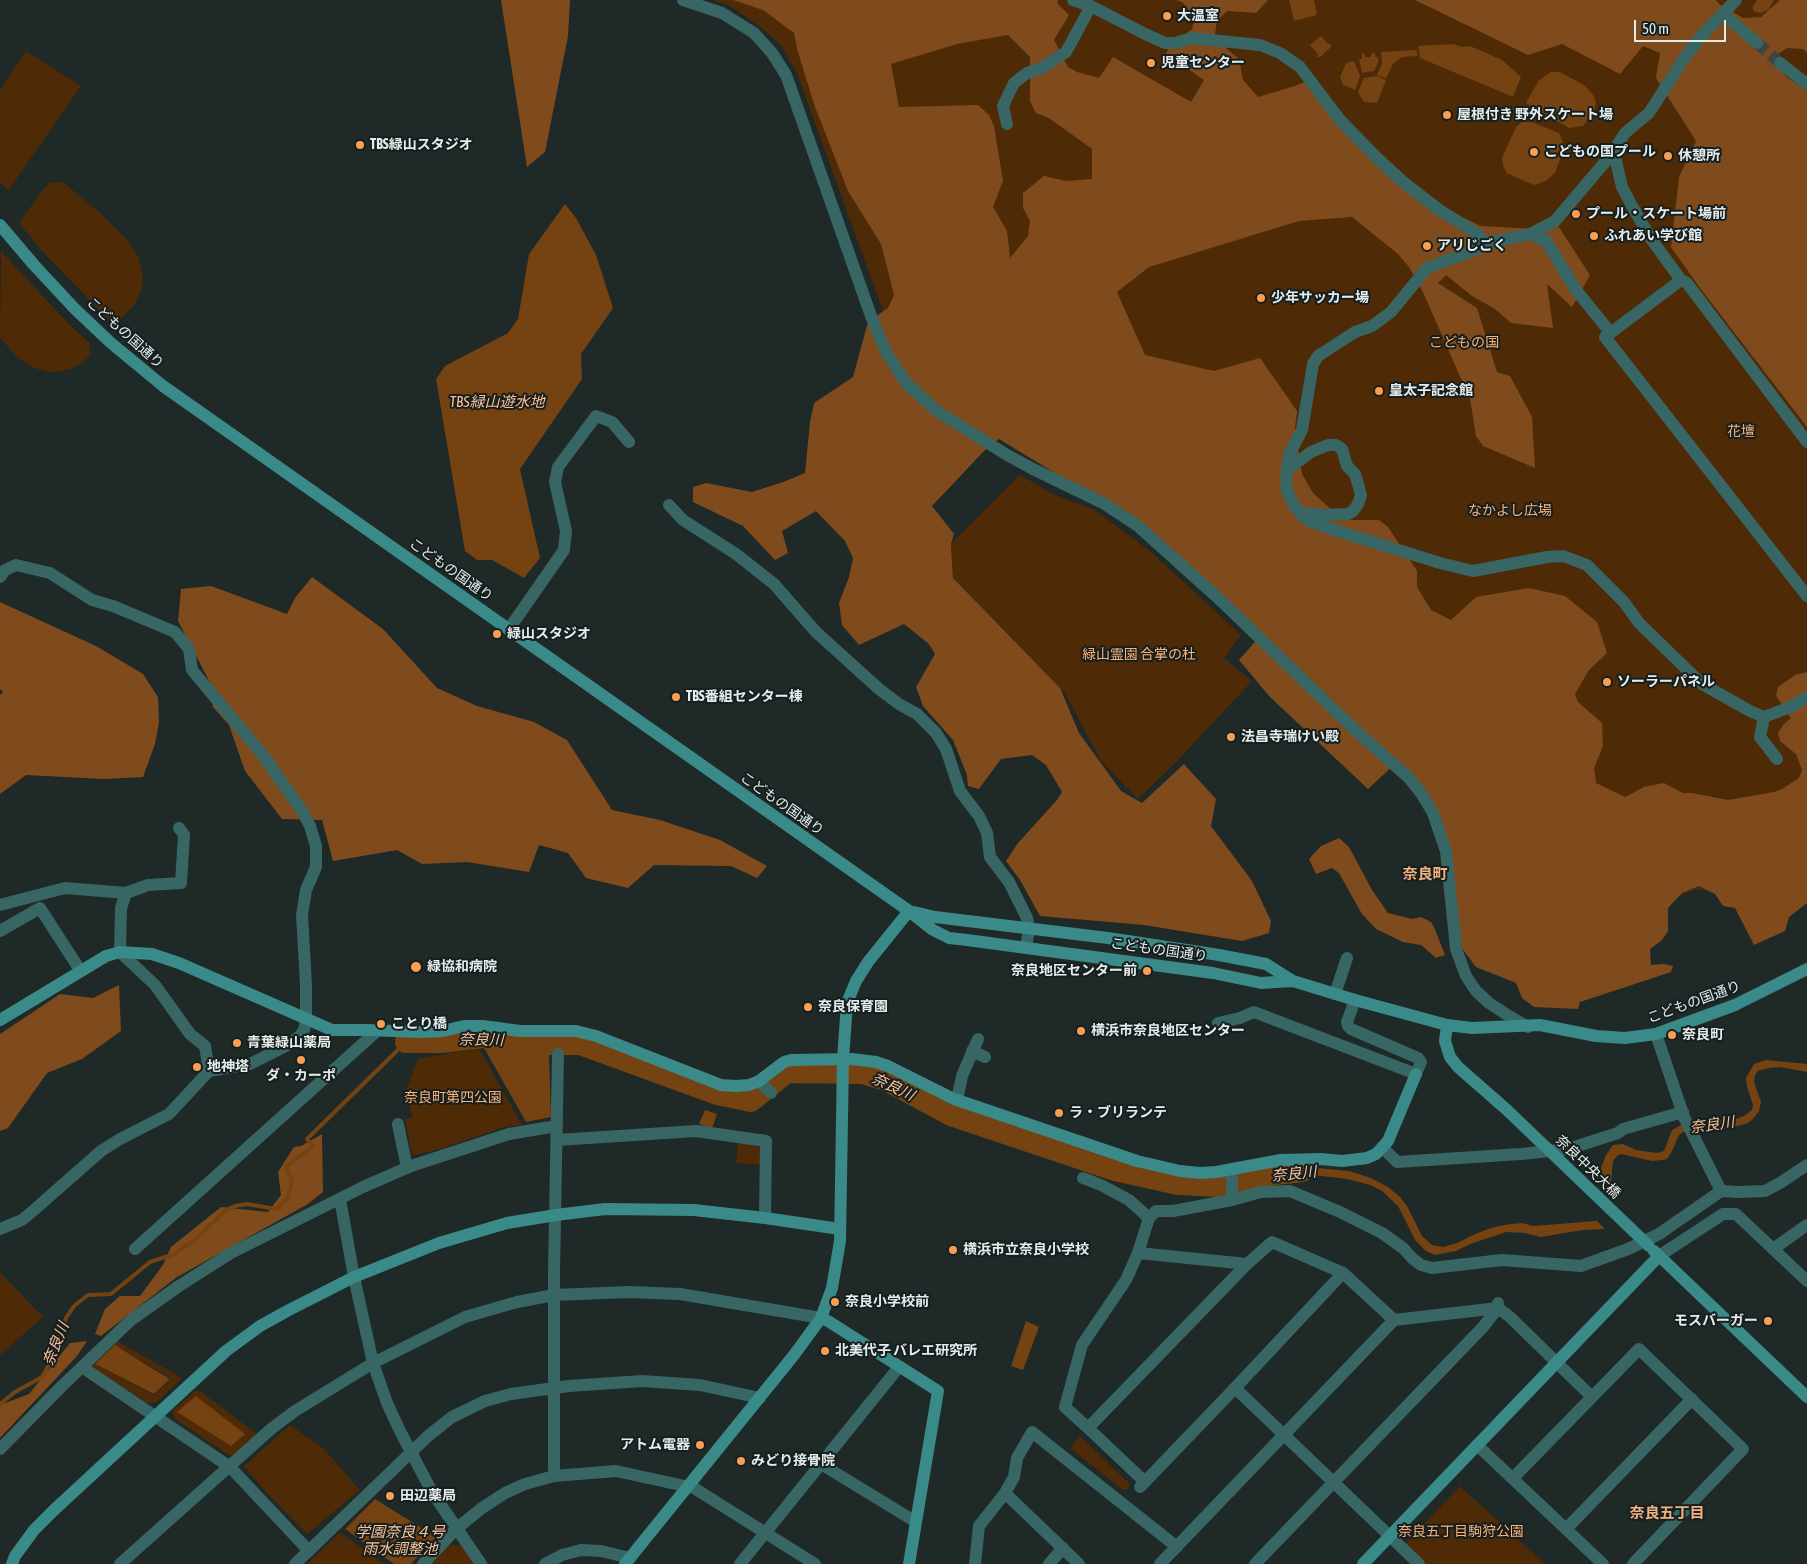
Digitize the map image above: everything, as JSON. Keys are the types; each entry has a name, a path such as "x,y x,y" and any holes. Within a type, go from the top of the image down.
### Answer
{"street":[{"path":"682,0 722,12 754,33 772,53 786,75 871,316 886,352 907,384 938,411 1007,455 1033,470 1103,503 1138,526 1218,598 1356,731 1409,778 1433,813 1443,843 1448,868 1452,926 1456,949 1466,976 1476,991 1489,1003 1528,1027"},
{"path":"1073,0 1090,6 1165,43 1175,43 1192,38 1209,39 1260,45 1280,53 1300,67 1340,120 1402,181 1438,210 1476,233 1486,243"},
{"path":"1736,0 1690,49 1649,113 1625,133 1612,155 1555,221 1530,234 1486,243 1475,250 1427,268 1391,312 1372,326 1355,332 1318,356 1313,364 1302,430 1289,455 1287,491 1295,507 1307,520 1440,563 1473,571 1538,558 1563,556 1587,565 1624,602 1639,623 1702,684 1764,717 1792,706 1807,697"},
{"path":"1008,124 1004,106 1014,83 1027,73 1042,68 1066,52 1090,6"},
{"path":"1724,14 1757,43"},
{"path":"1780,63 1807,84"},
{"path":"1612,155 1616,161 1622,187 1651,239 1681,280 1687,283 1807,442"},
{"name":"こどもの国通り","path":"0,225 75,309 163,386 909,911 933,930 949,938 1213,973 1261,983 1293,981"},
{"path":"1530,234 1546,241 1576,290 1610,332"},
{"path":"1681,280 1605,337 1807,596"},
{"path":"509,629 564,550 566,531 555,482 558,467 596,416 612,422 629,442"},
{"path":"1287,470 1311,452 1328,445 1336,445 1342,448 1347,466 1355,474 1361,495 1354,512 1322,515 1309,512 1301,515"},
{"path":"669,505 683,520 736,554 774,584 816,632 879,689 899,704 917,714 936,733 946,749 960,791 979,816 987,834 990,857 1009,882 1028,919 1029,929 1026,947"},
{"path":"0,577 5,570 16,565 50,573 92,600 113,606 175,632 190,649 192,670 262,754 302,811 310,826 316,846 316,868 306,890 302,914 306,1020 304,1030 299,1038 250,1064 209,1072 169,1114 101,1151 22,1220 0,1229"},
{"path":"1764,717 1760,737 1777,759"},
{"path":"0,906 65,888 126,893 148,886 181,883 184,835 179,828"},
{"path":"126,893 121,908 120,952 155,985 190,1034 205,1046 209,1072"},
{"path":"0,931 40,908 80,970"},
{"path":"545,1564 562,1555 581,1550 601,1551 628,1561 760,1398 810,1335 821,1318 832,1288 840,1229 842,1082 846,1012 853,988 868,962 909,911"},
{"name":"こどもの国通り","path":"909,911 935,917 1219,954 1266,964 1293,981 1447,1025 1472,1028 1551,1026 1596,1036 1625,1038 1656,1034 1736,1005 1807,969"},
{"path":"0,1020 106,956 120,952 152,954 179,963 332,1030 443,1032 464,1026 483,1026 520,1031 576,1031 596,1036 721,1085 736,1086 764,1086 784,1062 864,1060 888,1066 957,1100 1122,1156 1180,1171 1200,1173 1291,1159 1354,1161 1367,1158 1383,1148 1393,1132 1420,1062 1418,1058 1348,1026 1347,1022 1355,1000"},
{"path":"1335,994 1347,958"},
{"path":"1218,1023 1240,1018 1254,1012 1416,1074"},
{"name":"奈良中央大橋","path":"1447,1025 1445,1041 1450,1057 1458,1067 1507,1110 1807,1397"},
{"path":"135,1249 378,1030"},
{"path":"1656,1034 1684,1114 1721,1191"},
{"path":"957,1100 962,1076 979,1054 978,1039"},
{"path":"554,1476 554,1296 558,1054"},
{"path":"1383,1148 1397,1162 1568,1149 1618,1133 1623,1129 1684,1114"},
{"path":"398,1124 407,1168"},
{"path":"0,1449 131,1320 179,1286 231,1253 363,1187 407,1168 508,1134 557,1126"},
{"path":"557,1140 696,1131 766,1141 765,1218"},
{"path":"1343,1273 1142,1484 1066,1407 1082,1345 1126,1280 1138,1253 1149,1218 1156,1211 1173,1211 1232,1196 1290,1191 1340,1212 1382,1233 1403,1248 1413,1259 1422,1265 1432,1268 1502,1260 1581,1266 1628,1249 1659,1234 1721,1191 1766,1191 1807,1165"},
{"path":"1083,1178 1101,1184 1129,1200 1149,1218"},
{"path":"1232,1178 1232,1196"},
{"path":"340,1199 354,1277 373,1363 387,1403 432,1492 481,1564"},
{"path":"12,1564 15,1556 34,1530 54,1510 226,1351 260,1326 354,1277 439,1243 507,1223 556,1214 605,1209 694,1210 840,1229"},
{"path":"1363,1564 1659,1256 1723,1214 1736,1214 1807,1281"},
{"path":"1774,1249 1807,1225"},
{"path":"1088,1428 1247,1264 1272,1242 1343,1273 1394,1320"},
{"path":"1138,1253 1247,1264"},
{"path":"120,1564 271,1429 295,1411 373,1363 465,1317 517,1302 554,1296 652,1292 680,1294 821,1318 938,1392 909,1564"},
{"path":"1498,1304 1592,1397"},
{"path":"1160,1564 1394,1320 1498,1304"},
{"path":"1255,1564 1483,1326 1498,1304"},
{"path":"1513,1478 1639,1349 1743,1449 1633,1564"},
{"path":"82,1367 230,1467 309,1551"},
{"path":"740,1564 899,1367"},
{"path":"295,1564 428,1436 452,1417 485,1401 511,1394 578,1385 652,1381 700,1385 760,1398"},
{"path":"1235,1388 1419,1564"},
{"path":"1566,1529 1692,1399"},
{"path":"975,1564 979,1526 1005,1493 1014,1477 1017,1458 1032,1432 1128,1500 1177,1547"},
{"path":"1477,1445 1603,1564"},
{"path":"821,1464 916,1522"},
{"path":"423,1564 456,1529 482,1508 505,1493 525,1484 554,1476 616,1471 688,1486 815,1564"},
{"path":"1005,1493 1079,1564"},
{"path":"1050,1564 1063,1548"}],"green space":[{"path":"501,0 570,0 568,36 545,152 527,167"},
{"name":"こどもの国","path":"713,0 1807,0 1807,888 1732,894 1695,889 1676,898 1635,947 1576,958 1472,962 1460,914 1418,773 884,314 797,73 781,45 759,26 730,6"},
{"path":"733,0 1058,0 1057,3 1069,15 1054,40 1068,67 1077,72 1099,78 1113,57 1191,102 1204,80 1166,54 1169,47 1192,29 1195,17 1182,2 1176,0 1268,0 1256,13 1227,11 1217,21 1215,34 1227,49 1239,59 1243,80 1258,97 1312,79 1365,141 1441,207 1481,226 1533,229 1555,221 1590,275 1572,307 1547,284 1553,328 1511,323 1495,309 1472,296 1446,275 1438,283 1477,308 1497,372 1510,376 1532,417 1535,468 1483,446 1476,436 1470,399 1423,292 1409,267 1398,254 1352,217 1299,221 1149,267 1117,292 1145,355 1214,371 1260,358 1297,411 1295,428 1302,474 1313,493 1343,520 1379,520 1388,527 1417,571 1417,587 1431,610 1451,620 1476,597 1529,588 1565,596 1597,622 1607,653 1589,670 1575,694 1578,702 1602,723 1603,746 1594,768 1596,783 1625,797 1644,787 1664,783 1683,793 1728,800 1782,789 1799,778 1802,770 1796,754 1780,741 1778,733 1791,718 1776,696 1778,687 1795,675 1807,672 1807,903 1789,917 1785,931 1754,945 1735,908 1723,906 1715,894 1699,886 1682,893 1668,908 1668,931 1662,940 1650,949 1651,965 1664,964 1673,966 1671,972 1580,1002 1578,1009 1534,1007 1522,998 1516,983 1476,967 1460,946 1435,811 1397,762 1368,789 1270,697 1239,660 1261,635 1236,609 1086,492 999,439 985,450 932,506 954,534 951,544 953,578 1060,688 1079,733 1121,791 1142,803 1184,764 1216,799 1211,826 1252,881 1271,921 1269,933 1242,941 1144,925 1040,916 1020,880 1006,861 1018,843 1062,792 1046,765 1032,755 1001,759 979,789 968,786 967,775 953,740 923,706 916,687 935,654 929,644 904,624 859,645 842,625 839,603 849,577 853,558 845,541 816,511 782,531 788,553 775,560 743,526 693,502 693,487 706,483 752,492 805,473 810,422 814,403 853,377 868,322 888,308 894,295 881,244 848,191 815,107 794,33 763,10","holes":["1008,35 1030,57 1030,101 1036,113 1049,118 1092,149 1092,179 1066,181 1044,176 1023,193 1023,208 1030,221 1028,236 1010,258 1007,231 993,207 1003,181 994,126 989,115 978,105 899,107 891,64 957,44"]},
{"path":"1415,0 1716,0 1719,4 1743,18 1761,17 1780,0 1807,0 1807,53 1803,49 1787,48 1778,54 1774,64 1787,77 1807,91 1807,427 1700,288 1671,247 1679,177 1696,141 1656,78 1660,53 1643,46 1620,74 1562,44 1528,55"},
{"path":"26,51 81,86 8,191 0,182 0,90"},
{"path":"50,183 64,183 99,212 128,241 139,258 143,279 141,291 135,304 121,319 109,320 42,251 19,223 44,188"},
{"path":"1,251 89,343 90,356 80,364 71,369 49,372 34,368 18,358 0,338"},
{"name":"緑山霊園 合掌の杜","path":"1020,475 1055,495 1095,510 1151,552 1241,635 1224,658 1252,681 1179,759 1138,799 1101,761 1066,695 953,578 951,544"},
{"path":"312,577 383,629 437,688 477,706 534,722 567,740 612,810 660,820 720,840 767,866 757,878 731,866 654,865 628,888 586,878 568,853 539,845 529,872 467,862 422,864 397,850 333,861 322,820 282,819 245,771 229,725 212,706 217,696 178,621 181,589 211,586 287,614 295,598"},
{"path":"0,602 96,646 143,674 158,697 159,722 155,744 143,777 104,779 26,775 0,794 0,695 3,692 0,689"},
{"path":"1339,838 1349,847 1372,890 1388,913 1412,919 1421,917 1431,922 1445,955 1436,958 1421,945 1403,942 1376,929 1362,914 1339,873 1332,868 1316,874 1309,859 1321,846"},
{"path":"119,985 121,1031 82,1059 47,1073 8,1128 0,1131 0,1034 60,994 93,998"},
{"name":"奈良町第四公園","path":"479,1048 522,1125 505,1127 443,1148 412,1156 405,1119 412,1118 407,1088 418,1059"},
{"path":"322,1134 323,1192 308,1204 177,1277 101,1336 95,1334 105,1309 120,1296 140,1296 163,1265 171,1247 221,1207 268,1212 281,1195 278,1172 294,1147 301,1146"},
{"path":"738,1142 755,1144 761,1150 760,1165 736,1163"},
{"path":"0,1272 43,1317 0,1355"},
{"path":"87,1341 77,1356 0,1438 0,1405 29,1394 70,1343"},
{"path":"117,1341 182,1378 157,1402 147,1403 92,1367 92,1363","holes":["115,1346 171,1378 154,1395 95,1364"]},
{"path":"195,1391 200,1391 257,1434 235,1455 229,1455 175,1419 172,1411"},
{"path":"290,1425 325,1450 360,1490 307,1534 265,1491 244,1466"},
{"path":"1080,1436 1130,1484 1127,1490 1123,1490 1070,1448"},
{"name":"奈良五丁目駒狩公園","path":"1460,1486 1545,1564 1426,1564 1405,1544"},
{"path":"340,1532 384,1564 307,1564"},
{"path":"449,1545 462,1545 474,1564 431,1564"}],"water":[{"path":"1289,0 1314,0 1317,15 1294,21"},
{"path":"1757,0 1774,0 1769,9 1761,13 1753,10"},
{"path":"1321,36 1328,44 1331,44 1331,47 1320,57 1317,57 1318,54 1310,45"},
{"path":"1453,44 1462,47 1470,46 1502,60 1521,77 1513,97 1420,58 1418,46"},
{"path":"1417,50 1417,56 1402,57 1393,64 1386,78 1377,75 1382,63 1381,52"},
{"path":"1364,53 1365,57 1371,57 1372,53 1375,53 1375,57 1378,57 1378,63 1374,71 1362,73 1359,59 1362,59 1362,54"},
{"path":"1354,61 1360,76 1355,90 1343,85 1340,77 1346,63"},
{"path":"1551,72 1560,72 1584,85 1594,96 1596,103 1594,111 1583,126 1569,128 1526,103 1539,80"},
{"path":"1377,76 1386,80 1377,103 1364,102 1358,92 1364,78"},
{"name":"こどもの国プール","path":"1522,122 1532,122 1559,133 1565,146 1555,173 1546,181 1535,185 1507,173 1503,166 1502,158 1516,127"},
{"name":"TBS緑山遊水地","path":"565,204 576,218 596,255 613,308 581,354 582,379 520,469 540,558 524,578 492,560 477,560 465,551 436,379 445,366 508,333 518,319 529,254"},
{"path":"483,1046 549,1054 551,1117 526,1122"},
{"path":"1766,1060 1807,1064 1807,1072 1780,1067 1758,1071 1754,1082 1761,1102 1759,1111 1753,1119 1748,1123 1728,1129 1698,1127 1683,1132 1679,1135 1667,1159 1652,1161 1621,1154 1618,1155 1613,1161 1606,1229 1583,1230 1541,1237 1524,1233 1506,1232 1470,1244 1456,1251 1435,1255 1426,1251 1415,1240 1398,1206 1382,1191 1370,1185 1347,1179 1305,1174 1271,1178 1272,1171 1307,1167 1349,1171 1371,1178 1388,1187 1400,1197 1407,1206 1422,1236 1432,1245 1443,1247 1494,1227 1511,1224 1522,1223 1533,1226 1596,1221 1601,1168 1606,1155 1613,1145 1623,1144 1636,1150 1657,1153 1664,1151 1672,1130 1683,1124 1701,1119 1730,1121 1744,1116 1752,1110 1753,1105 1746,1078 1754,1064"},
{"path":"705,1110 717,1114 712,1129 699,1124"},
{"path":"1026,1321 1039,1327 1023,1370 1011,1366"},
{"path":"115,1345 170,1379 154,1394 95,1364"},
{"path":"196,1396 245,1434 231,1446 177,1412"},
{"name":"学園奈良４号 雨水調整池","path":"375,1499 436,1537 411,1564 394,1564 345,1529"}],"pier":[{"path":"1598,1172 1613,1186 1607,1231 1594,1218"}],"waterway":[{"name":"奈良川","path":"406,1042 442,1042 482,1037 539,1044 580,1044 717,1094 751,1101 787,1072 863,1073 886,1080 951,1115 1115,1170 1178,1184 1218,1186 1276,1174 1302,1171"},
{"name":"奈良川","path":"0,1404 15,1392 42,1377 51,1361 66,1318 74,1306 88,1295 111,1294 150,1262 174,1254 195,1240 226,1210 247,1204 276,1209 288,1198 292,1180 286,1167 313,1146 307,1139 406,1042"}],"tunnel":[{"path":"1757,43 1780,63"}],"place":[{"name":"大温室","path":"1167,16"},
{"name":"児童センター","path":"1151,63"},
{"name":"屋根付き 野外スケート場","path":"1447,115"},
{"name":"TBS緑山スタジオ","path":"360,145"},
{"name":"こどもの国プール","path":"1534,152"},
{"name":"休憩所","path":"1668,156"},
{"name":"プール・スケート場前","path":"1576,214"},
{"name":"ふれあい学び館","path":"1594,236"},
{"name":"アリじごく","path":"1427,246"},
{"name":"少年サッカー場","path":"1261,298"},
{"name":"皇太子記念館","path":"1379,391"},
{"name":"緑山スタジオ","path":"497,634"},
{"name":"ソーラーパネル","path":"1607,682"},
{"name":"TBS番組センター棟","path":"676,697"},
{"name":"法昌寺瑞けい殿","path":"1231,737"},
{"name":"緑協和病院","path":"416,967"},
{"name":"奈良地区センター前","path":"1147,971"},
{"name":"奈良保育園","path":"808,1007"},
{"name":"ことり橋","path":"381,1024"},
{"name":"横浜市奈良地区センター","path":"1081,1031"},
{"name":"奈良町","path":"1672,1035"},
{"name":"青葉緑山薬局","path":"237,1043"},
{"name":"ダ・カーポ","path":"301,1060"},
{"name":"地神塔","path":"197,1067"},
{"name":"ラ・ブリランテ","path":"1059,1113"},
{"name":"横浜市立奈良小学校","path":"953,1250"},
{"name":"奈良小学校前","path":"835,1302"},
{"name":"モスバーガー","path":"1768,1321"},
{"name":"北美代子 バレエ研究所","path":"825,1351"},
{"name":"アトム電器","path":"700,1445"},
{"name":"みどり接骨院","path":"741,1461"},
{"name":"田辺薬局","path":"390,1496"}],"district":[{"name":"奈良町","path":"1425,874"},
{"name":"奈良五丁目","path":"1667,1513"}],"park label":[{"name":"花壇","path":"1741,432"},
{"name":"なかよし広場","path":"1510,511"}]}
